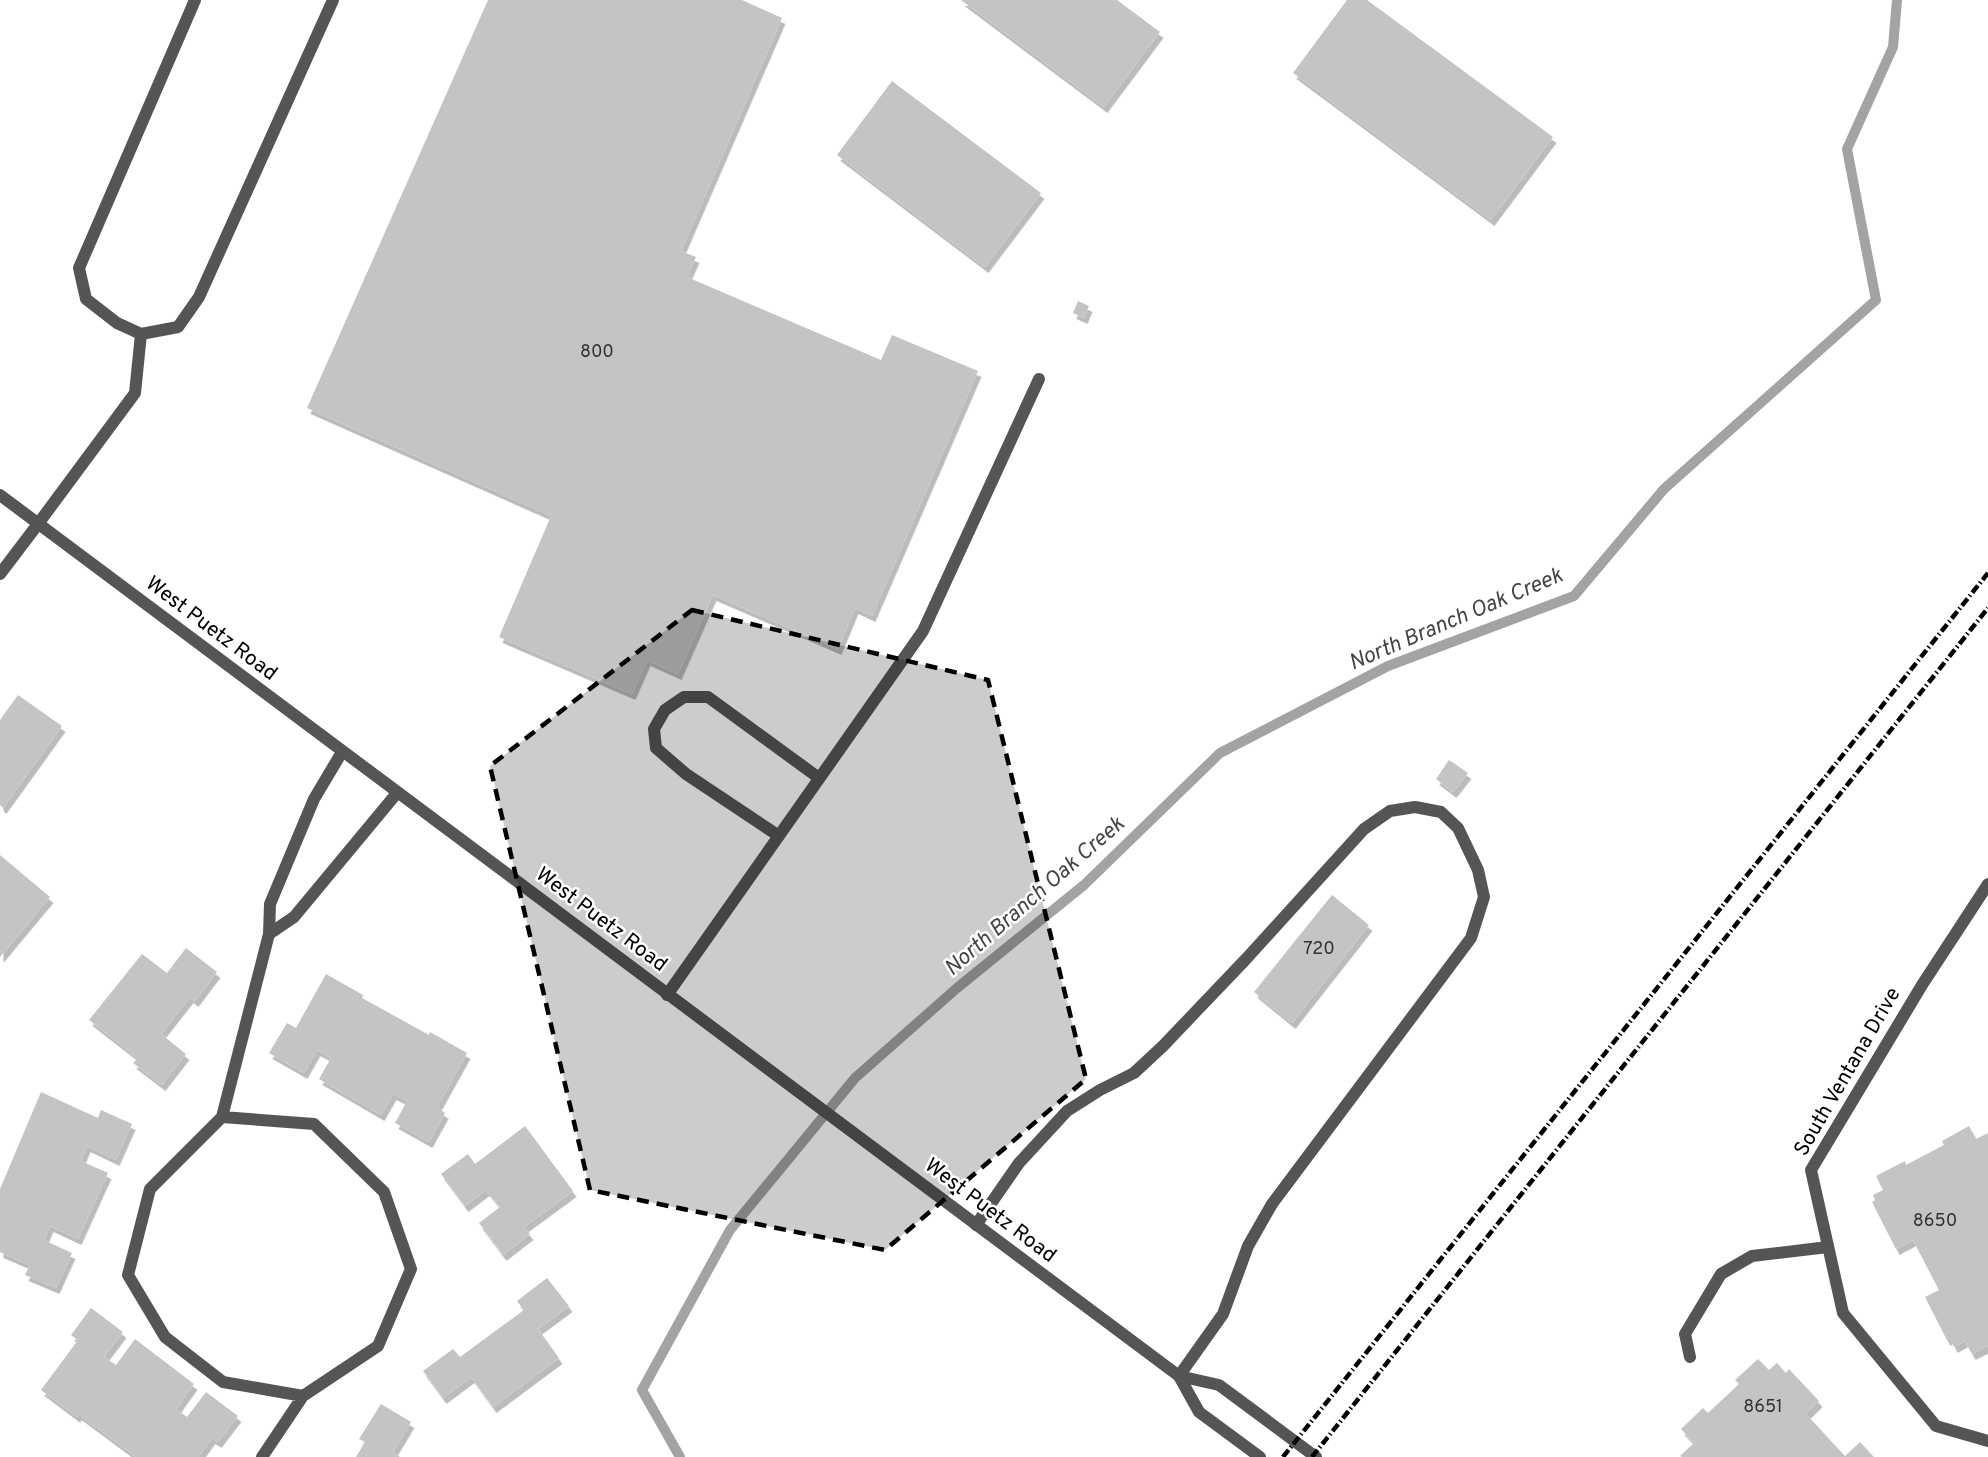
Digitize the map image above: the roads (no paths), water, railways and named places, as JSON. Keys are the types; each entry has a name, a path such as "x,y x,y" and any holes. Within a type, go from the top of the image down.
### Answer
{"street":[{"path":"195,0 79,268 86,299 117,323 141,334 178,327 199,297 333,0"},
{"path":"0,574 135,393 141,334"},
{"path":"667,994 923,631 1038,379"},
{"name":"West Puetz Road","path":"0,495 1179,1376 1199,1412 1260,1457"},
{"path":"779,836 686,774 656,748 654,729 665,710 684,697 708,697 819,778"},
{"path":"303,1396 223,1382 165,1337 128,1275 150,1189 222,1117 269,934 270,904 314,799 342,752"},
{"path":"269,934 294,917 398,793"},
{"path":"976,1225 1019,1163 1067,1111 1100,1090 1134,1073 1163,1046 1364,829 1390,811 1415,807 1441,812 1458,828 1478,870 1484,897 1471,938 1272,1204 1248,1246 1223,1314 1179,1376"},
{"name":"South Ventana Drive","path":"1988,884 1922,985 1811,1170 1843,1313 1936,1426 1988,1441"},
{"path":"222,1117 314,1124 384,1192 411,1269 378,1346 303,1396 261,1457"},
{"path":"1690,1357 1684,1334 1721,1274 1752,1256 1828,1247"},
{"name":"West Puetz Road","path":"1179,1376 1220,1384 1316,1457"}],"waterway":[{"name":"North Branch Oak Creek","path":"680,1457 642,1390 730,1230 855,1078 957,988 1084,885 1220,753 1388,666 1574,596 1664,489 1876,300 1847,149 1893,47 1897,0"}],"railway":[{"path":"1283,1457 1988,573"},
{"path":"1312,1457 1988,608"}]}
